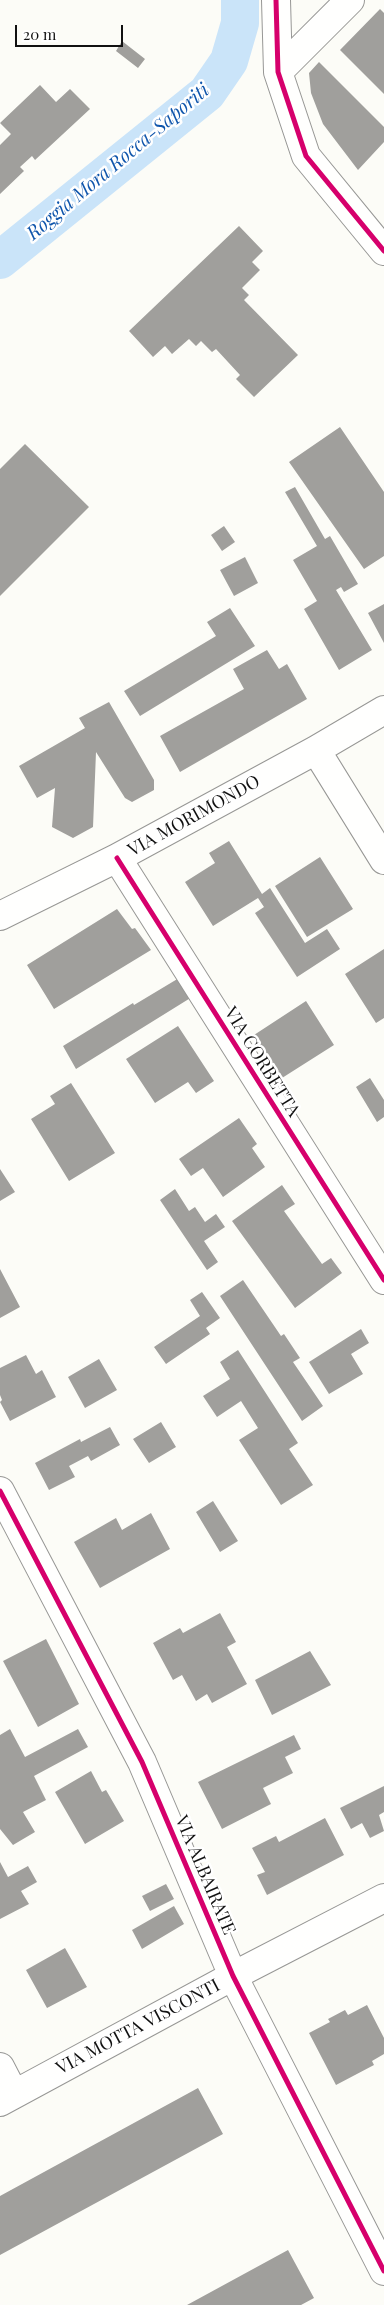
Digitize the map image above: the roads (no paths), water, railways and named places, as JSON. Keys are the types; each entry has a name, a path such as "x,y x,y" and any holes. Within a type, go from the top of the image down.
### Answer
{"street":[{"path":"276,0 278,72 306,156 384,251"},
{"path":"278,72 350,0"},
{"name":"VIA MORIMONDO","path":"0,916 117,858 316,750 384,710"},
{"path":"316,750 384,860"},
{"name":"VIA CORBETTA","path":"117,858 384,1280"},
{"name":"VIA ALBAIRATE","path":"0,1491 142,1762 233,1976 384,2271"},
{"name":"VIA MOTTA VISCONTI","path":"7,2098 233,1976 384,1898"},
{"path":"0,2067 7,2098"}],"waterway":[{"name":"Roggia Mora Rocca-Saporiti","path":"0,260 207,93 229,61 240,23 240,0"}]}
